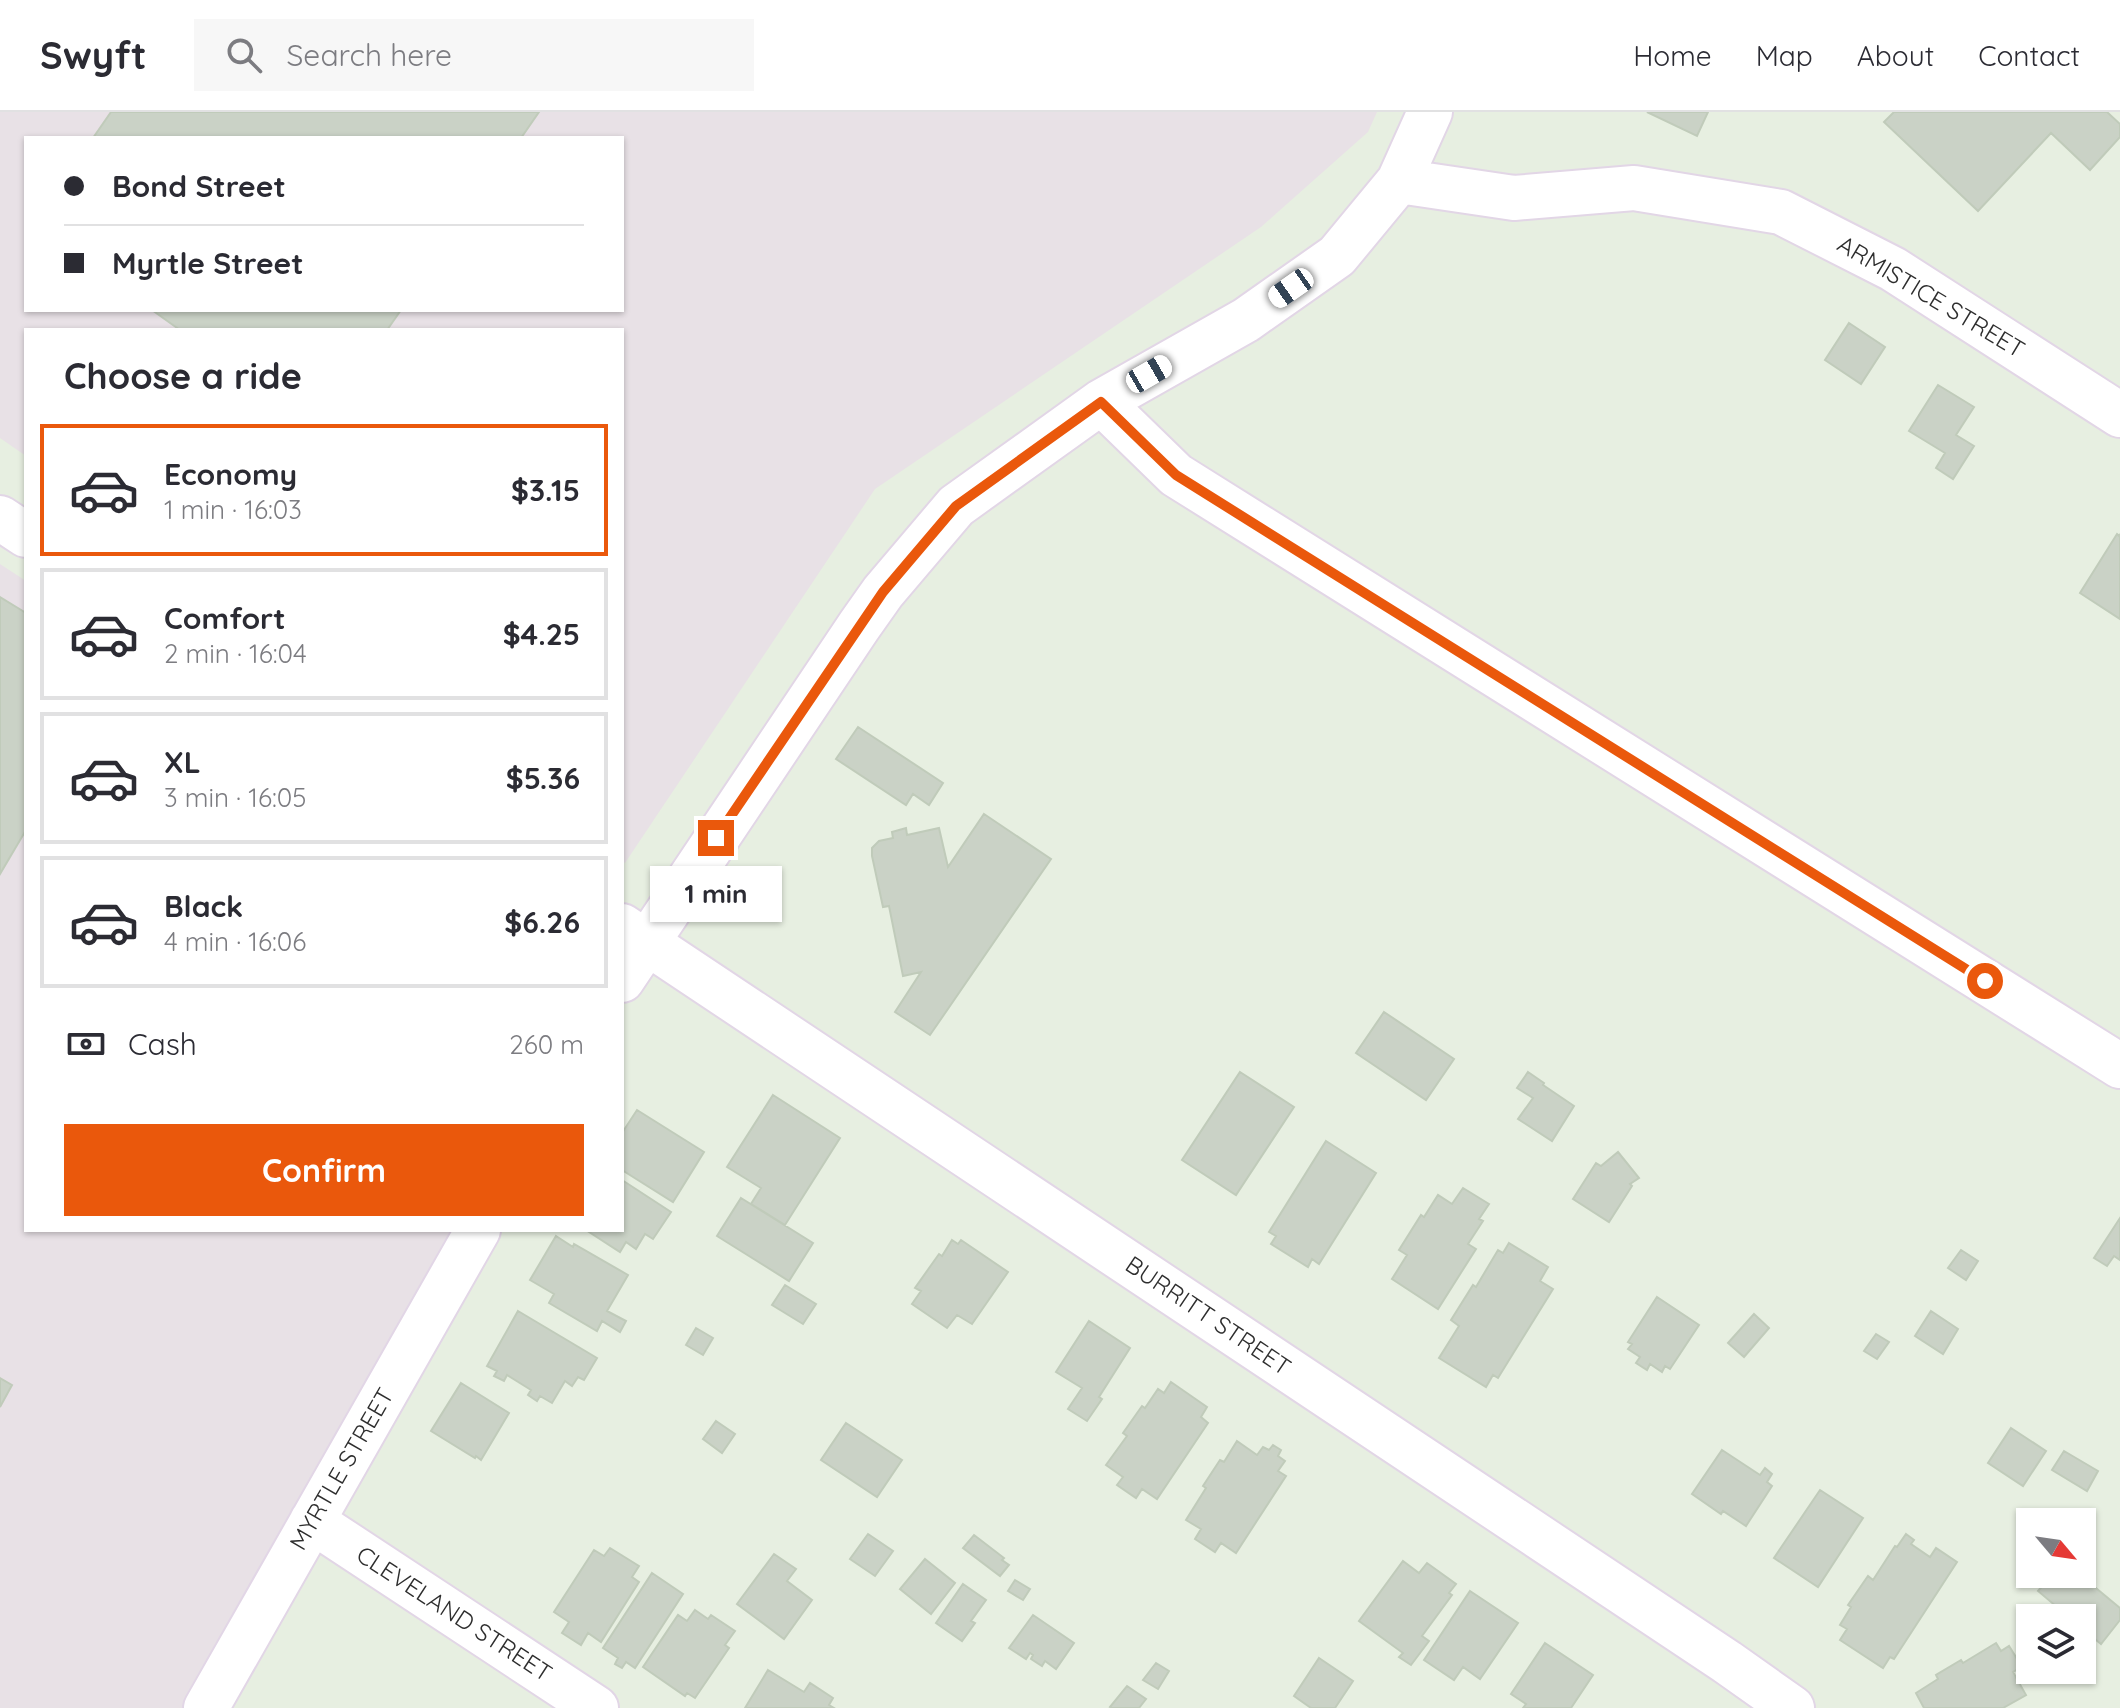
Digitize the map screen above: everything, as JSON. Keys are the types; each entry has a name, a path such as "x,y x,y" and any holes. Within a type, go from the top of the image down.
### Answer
{"street":[{"path":"624,972 634,934 883,592 956,506 1101,402 1246,320 1337,256 1399,181 1430,112"},
{"name":"ARMISTICE STREET","path":"1399,181 1514,198 1634,188 1781,212 1893,269 2120,415"},
{"path":"1101,402 1176,475 2120,1066"},
{"path":"0,518 24,534"},
{"name":"BURRITT STREET","path":"634,934 1792,1708"},
{"name":"MYRTLE STREET","path":"206,1708 477,1232"},
{"name":"CLEVELAND STREET","path":"312,1521 596,1708"}],"shaded area":[{"path":"0,112 1377,112 1368,132 1261,227 875,489 625,863 624,328 24,328 24,455 0,438"},
{"path":"0,564 24,580 24,1232 453,1232 184,1708 0,1708"}],"building":[{"path":"111,112 539,112 522,136 94,136"},
{"path":"1647,112 1708,112 1697,136"},
{"path":"1894,112 2107,112 2120,124 2120,137 2090,170 2051,133 1978,211 1884,122"},
{"path":"155,312 400,312 388,328 177,328"},
{"path":"1849,323 1885,347 1861,384 1825,360"},
{"path":"1938,385 1974,407 1956,435 1974,446 1953,479 1936,468 1945,453 1909,431"},
{"path":"2117,534 2120,534 2120,619 2080,593"},
{"path":"0,597 24,612 24,833 0,874"},
{"path":"858,727 943,783 929,805 913,794 906,805 836,759"},
{"path":"984,814 1051,859 930,1035 895,1012 921,972 903,976 889,906 883,907 872,848 879,841 893,838 892,832 906,828 907,835 939,828 948,867"},
{"path":"1384,1012 1454,1059 1426,1100 1356,1053"},
{"path":"1240,1072 1294,1107 1236,1195 1182,1160"},
{"path":"1528,1072 1574,1106 1552,1141 1518,1119 1533,1098 1517,1088"},
{"path":"773,1095 840,1138 785,1225 751,1204 761,1188 727,1167"},
{"path":"637,1110 704,1152 673,1202 624,1171 624,1130"},
{"path":"1326,1141 1376,1173 1319,1264 1312,1259 1308,1267 1271,1244 1276,1236 1269,1232"},
{"path":"1618,1152 1639,1178 1630,1184 1632,1186 1609,1222 1573,1199 1596,1163 1601,1166"},
{"path":"624,1181 671,1212 653,1239 645,1234 636,1249 626,1242 620,1252 589,1232 624,1232"},
{"path":"1463,1188 1489,1204 1479,1219 1483,1221 1468,1244 1476,1249 1438,1309 1392,1279 1407,1255 1399,1250 1421,1215 1424,1217 1438,1195 1452,1204"},
{"path":"741,1198 813,1243 789,1281 717,1236"},
{"path":"2120,1218 2120,1260 2114,1256 2107,1266 2094,1258"},
{"path":"556,1236 628,1275 607,1311 626,1321 620,1332 602,1321 597,1331 549,1303 554,1294 530,1280"},
{"path":"952,1240 958,1244 961,1240 1008,1272 972,1324 957,1315 947,1328 912,1304 921,1291 915,1288"},
{"path":"1509,1243 1548,1267 1540,1281 1553,1289 1498,1378 1493,1375 1486,1387 1439,1358 1459,1326 1451,1320 1498,1250 1503,1253"},
{"path":"1961,1250 1978,1261 1966,1280 1948,1268"},
{"path":"785,1285 816,1304 803,1324 772,1305"},
{"path":"1657,1297 1699,1325 1670,1369 1665,1366 1662,1372 1650,1364 1647,1370 1636,1363 1640,1357 1628,1349 1632,1344 1628,1342"},
{"path":"518,1311 597,1358 584,1380 578,1377 572,1386 565,1381 552,1403 540,1396 537,1401 528,1395 531,1390 507,1375 504,1381 494,1376 497,1371 487,1366"},
{"path":"1931,1311 1958,1329 1943,1354 1915,1336"},
{"path":"1754,1314 1769,1328 1744,1357 1728,1343"},
{"path":"1089,1321 1130,1348 1087,1421 1068,1409 1082,1388 1056,1372"},
{"path":"696,1328 713,1338 703,1355 686,1345"},
{"path":"1876,1334 1889,1342 1877,1359 1864,1351"},
{"path":"0,1378 12,1385 0,1407"},
{"path":"1171,1382 1207,1407 1201,1417 1208,1423 1157,1499 1142,1489 1136,1498 1117,1485 1123,1477 1106,1465 1127,1436 1123,1433 1142,1406 1145,1408 1158,1389 1164,1393"},
{"path":"461,1383 509,1413 481,1460 431,1431"},
{"path":"716,1421 735,1434 722,1453 703,1439"},
{"path":"846,1423 902,1460 877,1497 821,1460"},
{"path":"2011,1428 2046,1451 2023,1486 1988,1463"},
{"path":"1237,1441 1257,1455 1263,1447 1269,1450 1273,1445 1281,1450 1278,1456 1285,1461 1278,1471 1286,1476 1236,1553 1221,1543 1215,1552 1195,1539 1201,1529 1186,1520 1206,1488 1203,1486"},
{"path":"1722,1450 1760,1475 1765,1468 1772,1474 1767,1482 1772,1486 1746,1526 1723,1511 1721,1514 1692,1494"},
{"path":"2064,1451 2098,1471 2087,1491 2052,1470"},
{"path":"1820,1490 1863,1518 1818,1587 1774,1558"},
{"path":"868,1534 893,1551 875,1576 850,1559"},
{"path":"1906,1534 1914,1540 1911,1544 1930,1557 1936,1548 1957,1562 1894,1659 1890,1657 1883,1668 1840,1640 1847,1629 1840,1625 1851,1607 1848,1605 1868,1576 1873,1580"},
{"path":"974,1535 1009,1565 1000,1576 963,1548"},
{"path":"610,1548 639,1566 632,1577 639,1582 601,1642 588,1633 581,1645 562,1633 569,1622 554,1612 594,1550 604,1556"},
{"path":"774,1554 796,1569 787,1581 812,1600 784,1639 737,1604"},
{"path":"925,1559 955,1583 931,1614 900,1589"},
{"path":"1403,1561 1419,1573 1427,1563 1456,1584 1449,1593 1452,1595 1422,1636 1429,1641 1411,1665 1399,1657 1403,1653 1359,1621"},
{"path":"652,1573 683,1594 635,1668 626,1662 622,1668 615,1664 618,1658 603,1648"},
{"path":"1015,1580 1030,1589 1023,1600 1008,1591"},
{"path":"963,1584 986,1600 962,1641 936,1623"},
{"path":"2041,1588 2096,1588 2120,1608 2120,1620 2101,1644 2096,1640 2096,1604 2053,1604 2038,1591"},
{"path":"1470,1591 1518,1623 1480,1679 1463,1667 1454,1680 1424,1660"},
{"path":"695,1610 708,1619 711,1615 735,1631 725,1645 729,1648 695,1698 687,1693 685,1696 643,1667 678,1615 687,1621"},
{"path":"1033,1615 1074,1643 1056,1669 1045,1661 1042,1666 1031,1659 1033,1655 1030,1653 1026,1659 1009,1648"},
{"path":"1545,1643 1593,1675 1571,1708 1523,1708 1526,1704 1511,1694"},
{"path":"1996,1643 2001,1651 2009,1646 2016,1657 2016,1670 2013,1672 2016,1684 2020,1684 2026,1695 2003,1708 1924,1708 1916,1693 1938,1679 1936,1675 1961,1660 1963,1663"},
{"path":"1319,1658 1353,1681 1335,1708 1311,1708 1294,1696"},
{"path":"1156,1663 1169,1671 1158,1689 1143,1680"},
{"path":"768,1670 804,1692 810,1683 833,1698 829,1705 834,1708 745,1708"},
{"path":"1127,1686 1146,1699 1139,1708 1110,1707"}],"route":[{"path":"716,838 883,592 956,506 1101,402 1176,475 1985,981"}]}
